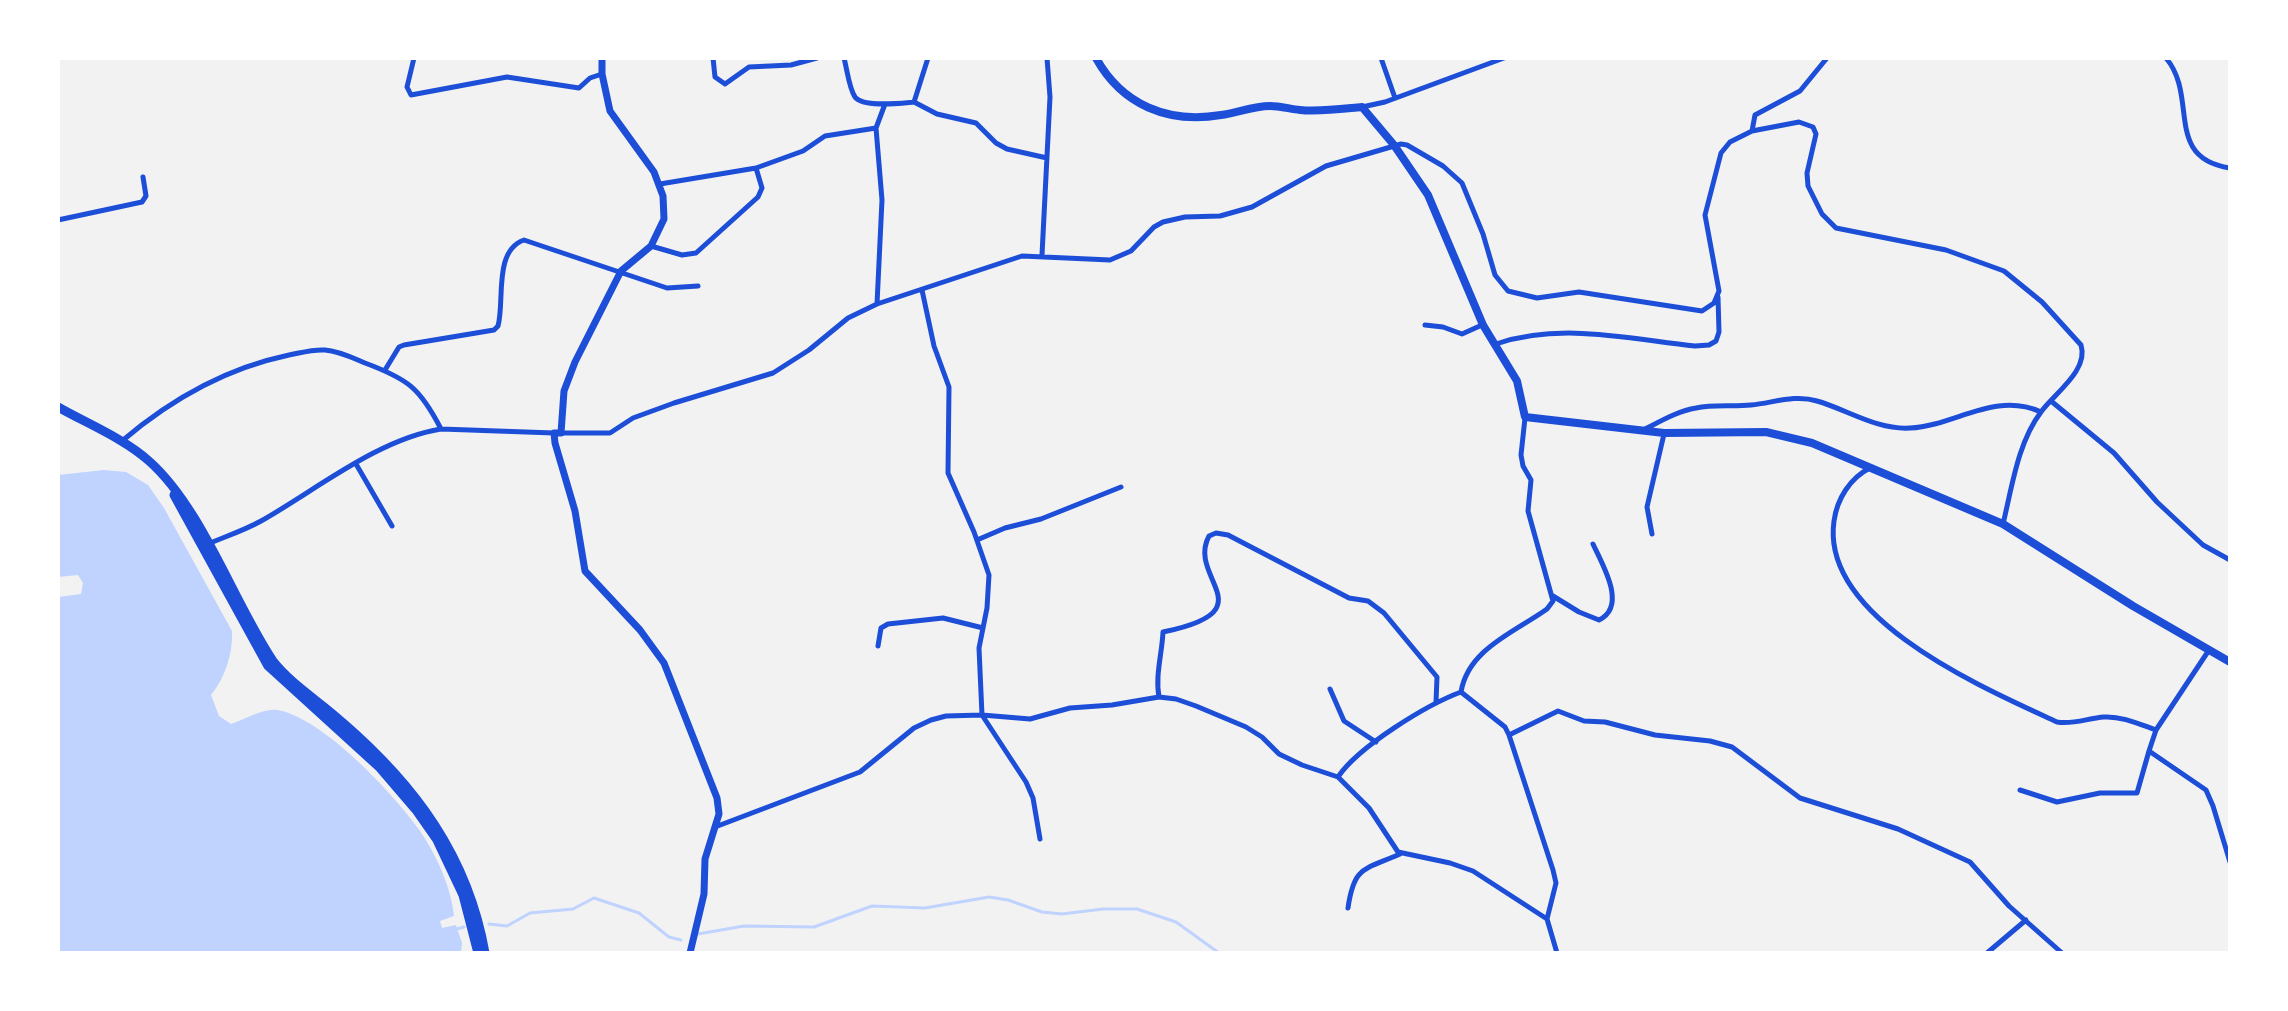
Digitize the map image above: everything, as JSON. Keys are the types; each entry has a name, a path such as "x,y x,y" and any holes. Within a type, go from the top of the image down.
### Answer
{"main road":[{"path":"1096,58 1120,92 1145,107 1172,114 1208,117 1268,106 1315,111 1362,107 1394,145 1428,195 1483,325 1517,381 1525,417 1664,433 1774,434 1812,443 2003,524 2133,606 2230,662"},
{"path":"58,407 148,460 184,502 273,661 376,754 422,806 444,836 470,892 485,953"},
{"path":"171,488 268,666 380,768 437,840 463,895 478,953"}],"street":[{"path":"414,58 407,87 411,95 507,77 579,88 590,78 602,74"},
{"path":"602,58 602,74 613,118 645,156 660,184 664,219 651,246 621,271 565,385 556,449 575,511 585,571 640,630 664,663 717,798 719,814 705,859 704,894 690,953"},
{"path":"713,58 715,77 725,84 749,67 796,64 817,58"},
{"path":"844,58 855,97 863,103 914,102 937,114 976,123 996,143 1007,149 1047,158"},
{"path":"914,102 928,58"},
{"path":"1042,255 1050,76 1047,58"},
{"path":"1381,58 1395,98"},
{"path":"1362,107 1504,58"},
{"path":"1820,58 1821,67"},
{"path":"1752,131 1758,113 1795,95 1827,58"},
{"path":"2166,58 2181,84 2188,141 2203,159 2230,168"},
{"path":"877,304 882,200 876,128 885,104"},
{"path":"1496,344 1558,332 1695,346 1716,341 1719,332 1718,296 1705,222 1721,153 1730,142 1752,131 1799,122 1813,127 1816,139 1807,173 1808,186 1817,206 1830,223 1842,231 1946,250 2004,271 2042,302 2078,340 2083,353 2081,364 2041,412 2024,448 2003,524"},
{"path":"660,184 756,168 803,151 825,136 876,128"},
{"path":"207,545 263,520 411,435 441,429 610,433 633,418 773,373 809,350 848,318 877,304 1022,256 1110,260 1131,251 1163,222 1185,217 1220,216 1252,207 1326,166 1394,145 1407,145 1422,153 1462,183 1483,234 1495,275 1508,291 1537,298 1579,292 1691,310 1706,309 1718,296"},
{"path":"651,246 682,255 700,250 758,197 762,188 756,168"},
{"path":"58,220 142,202 146,196 143,177"},
{"path":"385,370 399,347 404,345 494,330 498,326 504,265 519,241 524,240 667,288 698,286"},
{"path":"922,290 934,346 949,387 948,473 977,540 989,580 979,648 982,715 1026,782 1033,798 1040,839"},
{"path":"1425,325 1462,334 1483,325"},
{"path":"121,442 141,425 233,370 320,349 385,370 415,387 441,429"},
{"path":"1644,429 1696,408 1748,406 1791,398 1816,400 1896,428 1922,427 2004,406 2028,406 2041,412"},
{"path":"2051,401 2114,453 2157,502 2203,545 2230,560"},
{"path":"1525,417 1521,455 1531,480 1529,519 1538,556 1553,596 1599,620 1608,612 1613,599 1593,544"},
{"path":"1652,534 1647,507 1664,433"},
{"path":"356,464 392,526"},
{"path":"1872,467 1848,486 1836,512 1832,538 1846,576 1871,612 1897,634 1968,680 2057,722 2107,717 2156,730"},
{"path":"977,540 1005,528 1050,516 1121,487"},
{"path":"1159,697 1157,679 1162,660 1163,632 1200,622 1218,606 1217,586 1206,560 1205,548 1209,536 1221,533 1257,548 1349,598 1368,601 1376,607 1437,677 1436,702"},
{"path":"1461,692 1465,675 1473,662 1488,648 1547,609 1553,596"},
{"path":"878,646 881,628 888,624 943,618 983,628"},
{"path":"2020,790 2057,802 2100,793 2137,793 2152,737 2209,649"},
{"path":"1330,689 1344,721 1376,742"},
{"path":"1338,777 1376,742 1436,702 1461,692"},
{"path":"1461,692 1505,727 1509,735 1556,883 1547,919 1557,953"},
{"path":"715,827 860,772 923,722 946,716 1030,719 1070,708 1159,697 1176,699 1246,727 1279,754 1338,777 1369,808 1401,854"},
{"path":"1509,735 1558,711 1584,721 1605,722 1655,735 1726,745 1800,798 1898,829 1970,862 2009,906 2062,953"},
{"path":"2149,751 2206,790 2230,862"},
{"path":"1348,908 1351,886 1356,876 1401,854 1450,863 1473,871 1547,919"},
{"path":"1987,953 2026,920"}],"water":[{"path":"104,470 126,472 148,485 232,631 227,665 211,695 219,716 231,724 272,710 295,716 335,742 376,779 420,831 437,861 450,894 454,916 440,921 442,928 456,925 462,943 461,953 58,953 58,597 81,594 83,583 78,575 58,577 58,475"}],"waterway":[{"path":"698,934 744,926 814,927 872,906 925,908 989,897 1042,912 1062,914 1137,909 1176,922 1219,953"},
{"path":"489,924 507,926 530,913 573,909 594,898 639,913 669,937 681,940"},
{"path":"457,929 464,927"}]}
